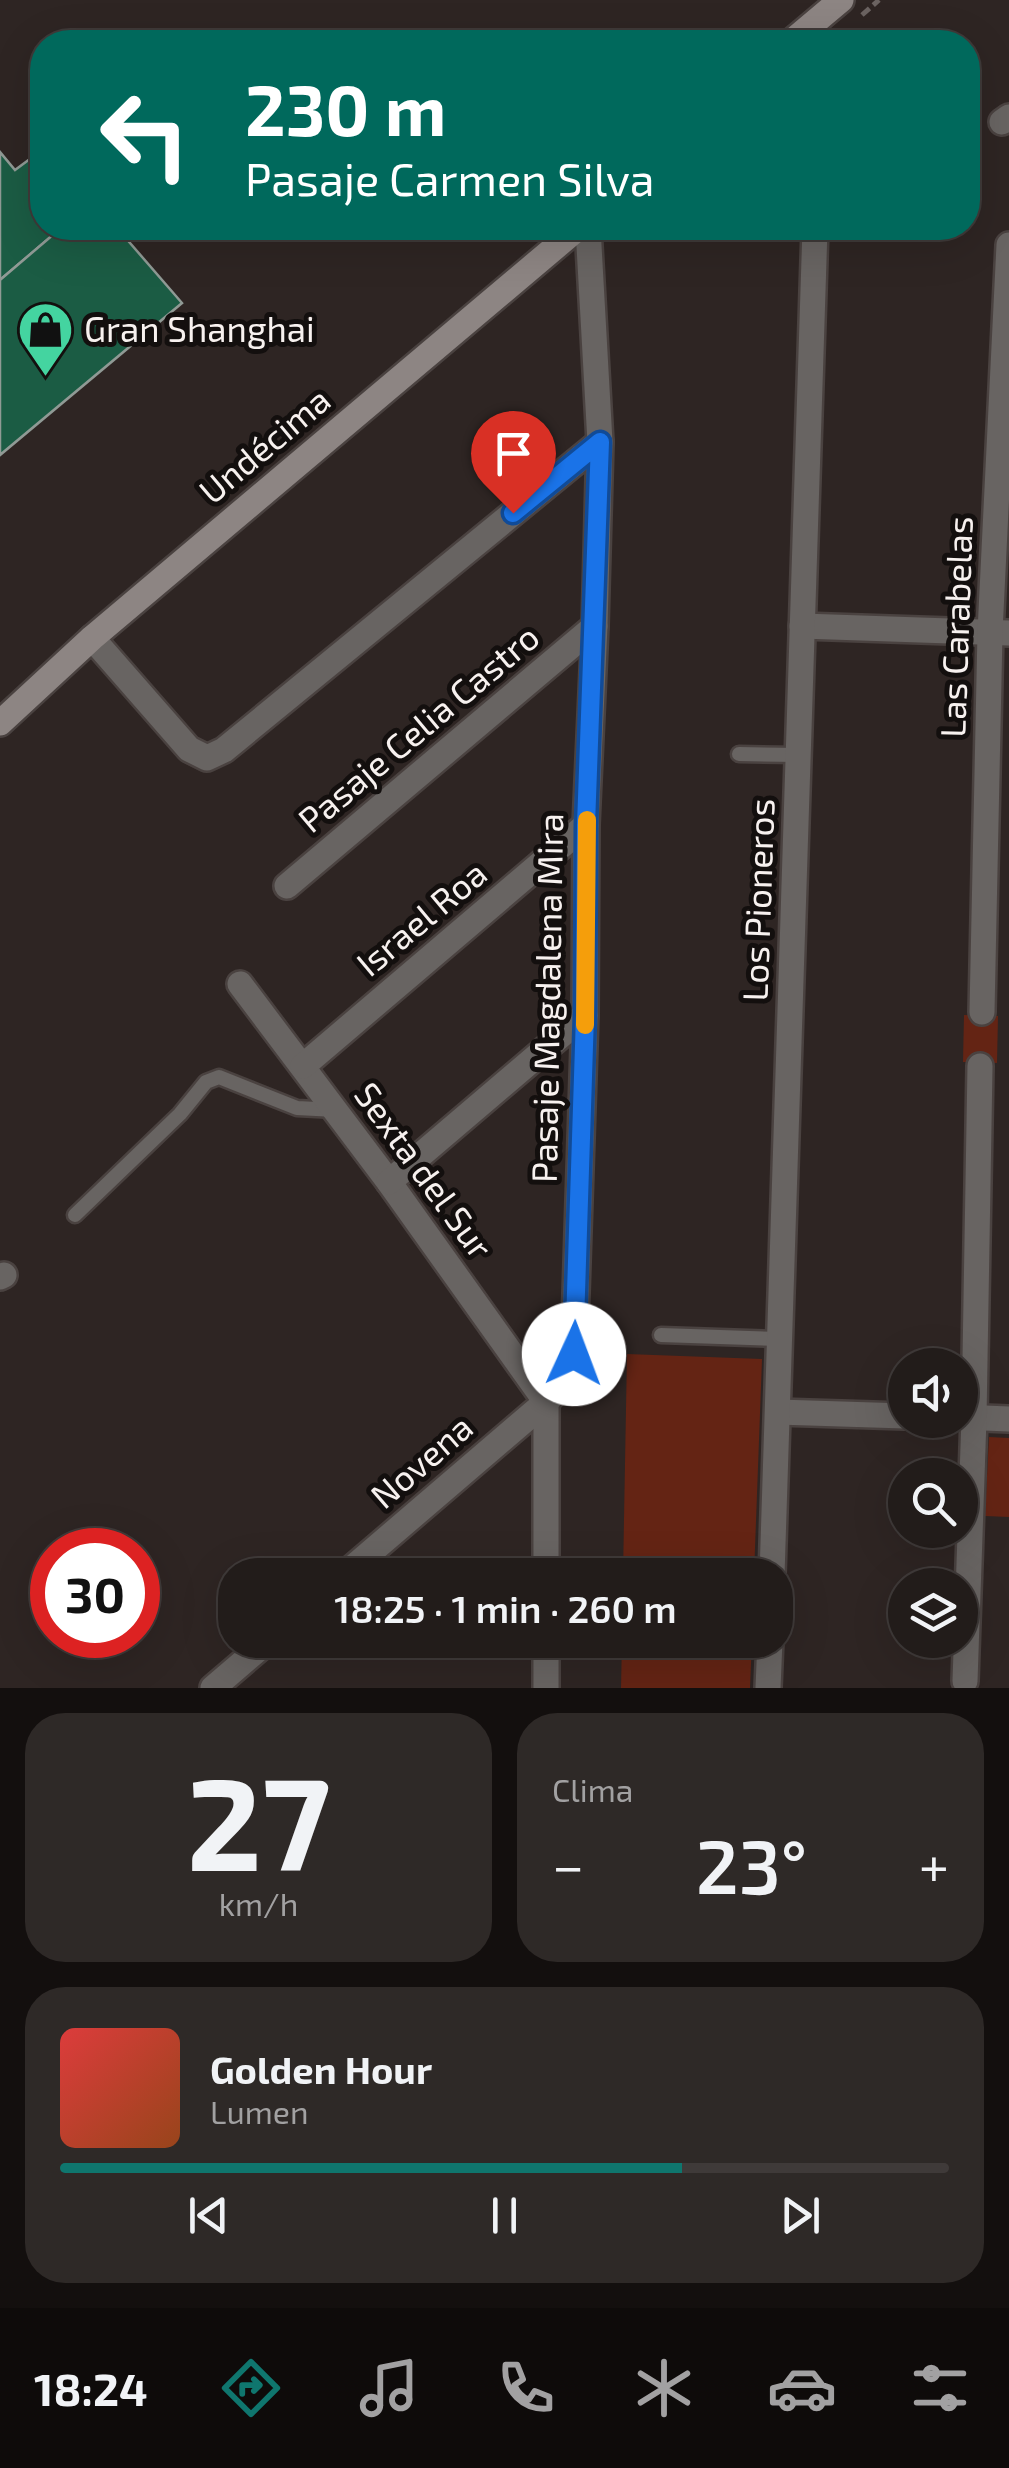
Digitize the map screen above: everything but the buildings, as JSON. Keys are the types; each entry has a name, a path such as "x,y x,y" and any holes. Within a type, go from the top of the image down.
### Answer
{"street":[{"path":"805,30 831,8"},
{"name":"Undécima","path":"0,723 92,638 564,240"},
{"name":"Pasaje Magdalena Mira","path":"546,1402 565,1382 574,1354 585,1015 586,825 600,442 589,240"},
{"name":"Los Pioneros","path":"773,1558 815,240"},
{"name":"Las Carabelas","path":"982,1012 1000,633 1009,244"},
{"path":"92,638 188,749 206,758 224,750 600,442"},
{"name":"Pasaje Celia Castro","path":"287,886 595,626"},
{"path":"802,626 1000,633"},
{"name":"Israel Roa","path":"302,1066 586,825"},
{"name":"Sexta del Sur","path":"240,984 389,1182 546,1402"},
{"path":"389,1182 585,1015"},
{"path":"970,1348 980,1066"},
{"path":"546,1402 546,1558"},
{"name":"Novena","path":"364,1558 546,1402"},
{"path":"778,1412 888,1415"},
{"path":"978,1418 1009,1419"},
{"path":"965,1681 967,1438"},
{"path":"213,1688 248,1658"},
{"path":"546,1658 546,1688"},
{"path":"768,1688 769,1658"}],"lane":[{"path":"739,754 798,755"},
{"path":"74,1215 180,1114 206,1082 219,1077 297,1108 336,1110"},
{"path":"661,1335 780,1339"}],"shaded area":[{"path":"964,1015 998,1016 997,1063 963,1062"},
{"path":"627,1354 762,1359 755,1558 623,1558"},
{"path":"989,1437 1009,1438 1009,1517 985,1516"},
{"path":"622,1658 751,1658 750,1688 621,1688"}],"slow traffic":[{"path":"585,1025 587,820"}],"place":[{"name":"Gran Shanghai","path":"45,379"}],"route":[{"path":"513,513 600,442 586,825 585,1015 574,1354"}]}
